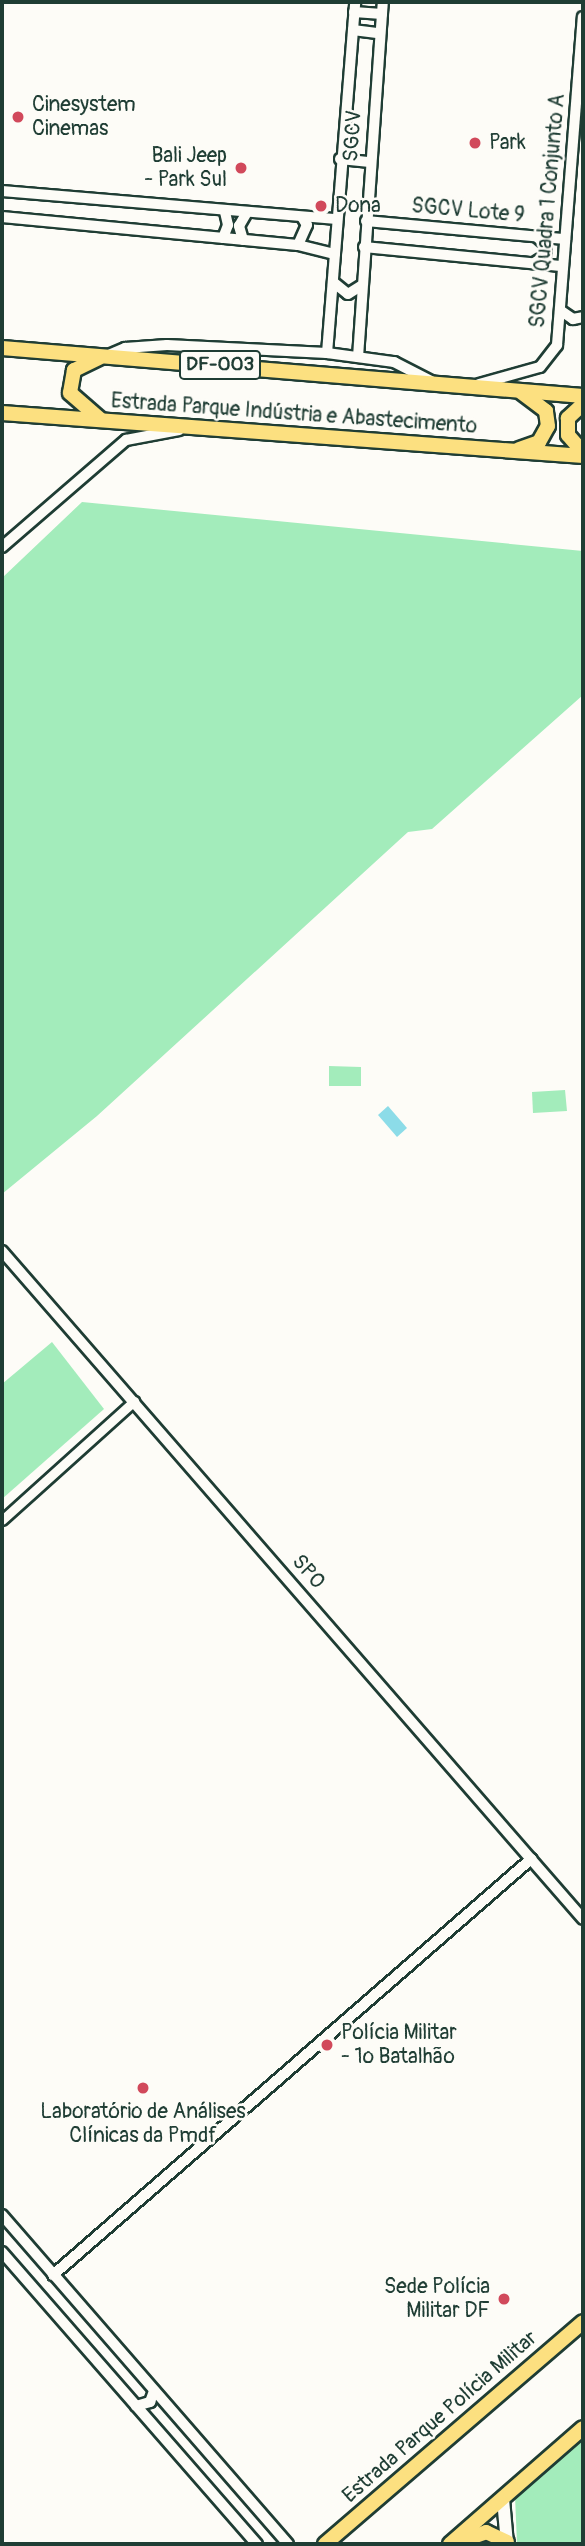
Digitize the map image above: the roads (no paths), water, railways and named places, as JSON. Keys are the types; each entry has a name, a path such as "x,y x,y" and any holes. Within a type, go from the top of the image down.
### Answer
{"main road":[{"name":"Estrada Parque Indústria e Abastecimento","path":"4,347 583,396"},
{"path":"102,421 74,400 70,379 84,363 106,356"},
{"path":"511,390 538,402 546,411 548,426 539,442 511,451"},
{"path":"583,404 568,418 572,442 583,454"},
{"name":"Estrada Parque Indústria e Abastecimento","path":"2,413 186,429 583,454"},
{"name":"Estrada Parque Polícia Militar","path":"325,2544 583,2322"},
{"path":"450,2544 583,2428"},
{"path":"337,2544 412,2476 419,2463"},
{"path":"503,2498 507,2543"},
{"path":"450,2544 486,2532 507,2543"}],"street":[{"name":"SGCV","path":"358,356 383,2"},
{"name":"SGCV","path":"327,354 340,159 355,7"},
{"path":"355,7 382,14"},
{"name":"SGCV Quadra 1 Conjunto A","path":"465,386 540,367 554,352 581,76 583,17"},
{"path":"353,30 379,33"},
{"path":"340,159 370,162"},
{"path":"571,175 583,173"},
{"path":"2,191 246,214 337,219"},
{"path":"223,238 228,225 225,212"},
{"path":"243,240 239,226 246,214"},
{"path":"2,217 298,245 335,254"},
{"path":"298,245 307,225 302,218"},
{"name":"SGCV Lote 9","path":"366,221 565,240"},
{"path":"534,263 545,256 545,245 537,237"},
{"path":"364,247 563,266"},
{"path":"333,282 348,294 361,286"},
{"path":"560,310 573,319 583,317"},
{"path":"106,356 125,348 166,345 358,356 394,362 438,384"},
{"path":"2,547 126,440 186,429"},
{"name":"SPO","path":"2,1251 583,1919"},
{"path":"2,1520 134,1401"},
{"path":"53,2275 531,1859"},
{"path":"2,2215 288,2544"},
{"path":"2,2252 257,2544"},
{"path":"78,2340 86,2326 95,2323"},
{"path":"136,2406 150,2402 154,2391"}],"water":[{"path":"388,1106 407,1128 397,1137 378,1115"}],"place":[{"name":"Cinesystem Cinemas","path":"18,117"},
{"name":"Park","path":"475,143"},
{"name":"Bali Jeep - Park Sul","path":"241,168"},
{"name":"Dona","path":"321,206"},
{"name":"Polícia Militar - 1o Batalhão","path":"327,2045"},
{"name":"Laboratório de Análises Clínicas da Pmdf","path":"143,2088"},
{"name":"Sede Polícia Militar DF","path":"504,2299"}]}
